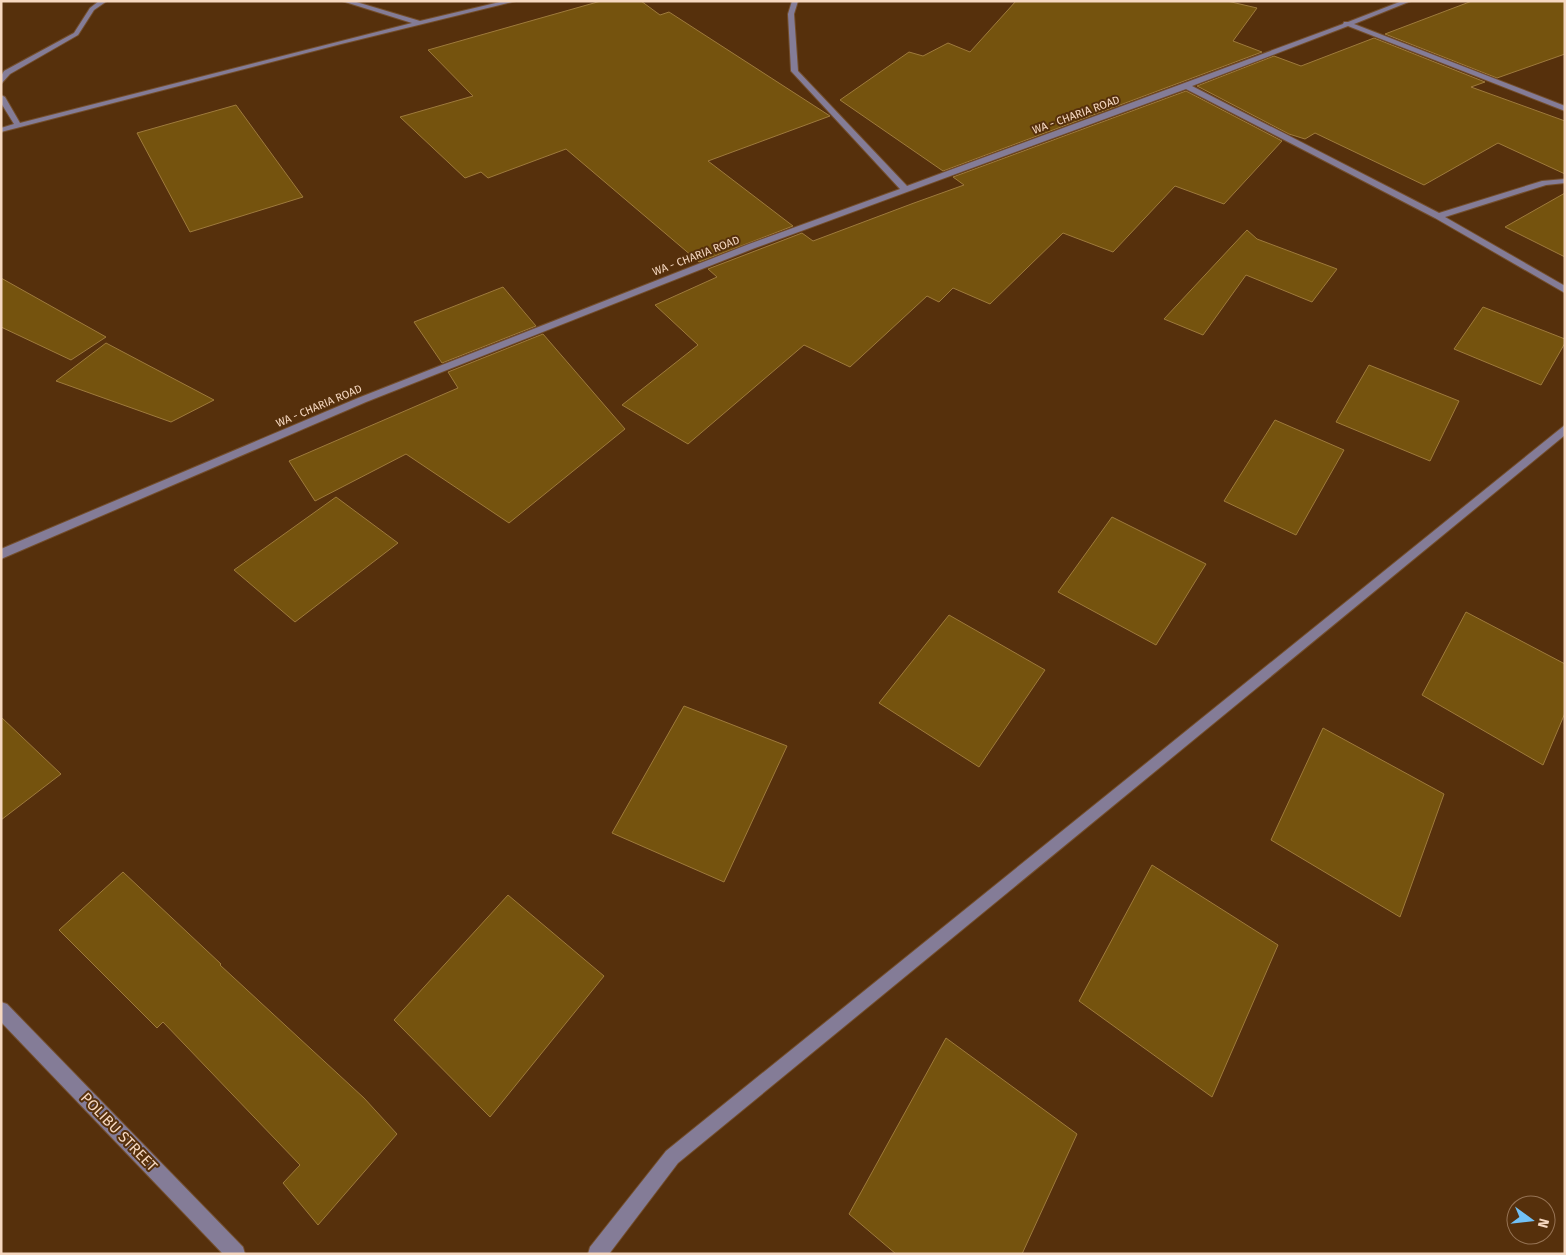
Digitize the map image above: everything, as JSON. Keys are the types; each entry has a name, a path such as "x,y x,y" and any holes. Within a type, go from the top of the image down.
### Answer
{"street":[{"path":"1,82 7,73 76,34 92,9 104,1"},
{"path":"344,1 419,23"},
{"path":"1,130 419,23 513,1"},
{"path":"795,1 791,14 795,71 906,190"},
{"name":"WA - CHARIA ROAD","path":"1,554 362,400 752,246 1186,86 1408,1"},
{"path":"1346,24 1565,109"},
{"path":"1186,86 1438,216 1565,290"},
{"path":"1,96 18,125"},
{"path":"1438,216 1545,183 1565,180"},
{"path":"597,1254 672,1157 1565,430"},
{"name":"POLIBU STREET","path":"1,1010 236,1254"}],"building":[{"path":"601,1 641,1 660,15 669,12 830,116 708,161 793,226 699,262 566,149 488,178 481,172 465,178 400,117 473,96 428,50"},
{"path":"1016,1 1227,1 1257,8 1233,41 1262,52 943,171 840,100 909,52 923,56 948,43 970,52"},
{"path":"1472,1 1565,1 1565,54 1497,78 1385,34"},
{"path":"1374,38 1485,82 1471,87 1565,121 1565,174 1498,143 1424,185 1315,133 1305,139 1289,134 1197,86 1274,56 1301,66"},
{"path":"1186,91 1282,141 1224,204 1175,186 1113,252 1063,233 990,304 953,288 939,302 927,296 850,367 804,345 688,444 622,405 698,345 655,305 717,277 708,269 802,233 813,241 964,185 953,177"},
{"path":"236,105 303,197 190,232 137,133"},
{"path":"1565,193 1565,257 1505,227"},
{"path":"1247,230 1257,239 1337,269 1312,302 1246,275 1203,335 1164,319"},
{"path":"1,278 106,337 71,360 1,327"},
{"path":"503,287 536,326 442,363 414,322"},
{"path":"1483,307 1565,339 1565,343 1541,385 1454,349"},
{"path":"543,334 625,429 509,523 406,454 315,501 289,461 458,388 448,372"},
{"path":"106,343 214,400 171,422 56,381"},
{"path":"1369,365 1459,401 1430,461 1336,422"},
{"path":"1275,420 1344,450 1296,535 1224,501"},
{"path":"336,497 398,543 295,622 234,570"},
{"path":"1112,517 1206,564 1156,645 1058,592"},
{"path":"1466,612 1565,664 1565,713 1543,765 1422,695"},
{"path":"949,615 1045,670 979,767 879,703"},
{"path":"684,706 787,746 724,882 612,833"},
{"path":"1,717 61,774 1,820"},
{"path":"1323,728 1444,794 1400,917 1271,840"},
{"path":"1152,865 1278,945 1212,1097 1079,1001"},
{"path":"123,872 364,1098 397,1134 318,1225 283,1183 300,1165 163,1022 157,1028 59,930"},
{"path":"508,895 604,976 490,1117 394,1020"},
{"path":"946,1038 1077,1134 1022,1254 896,1254 849,1214"}]}
